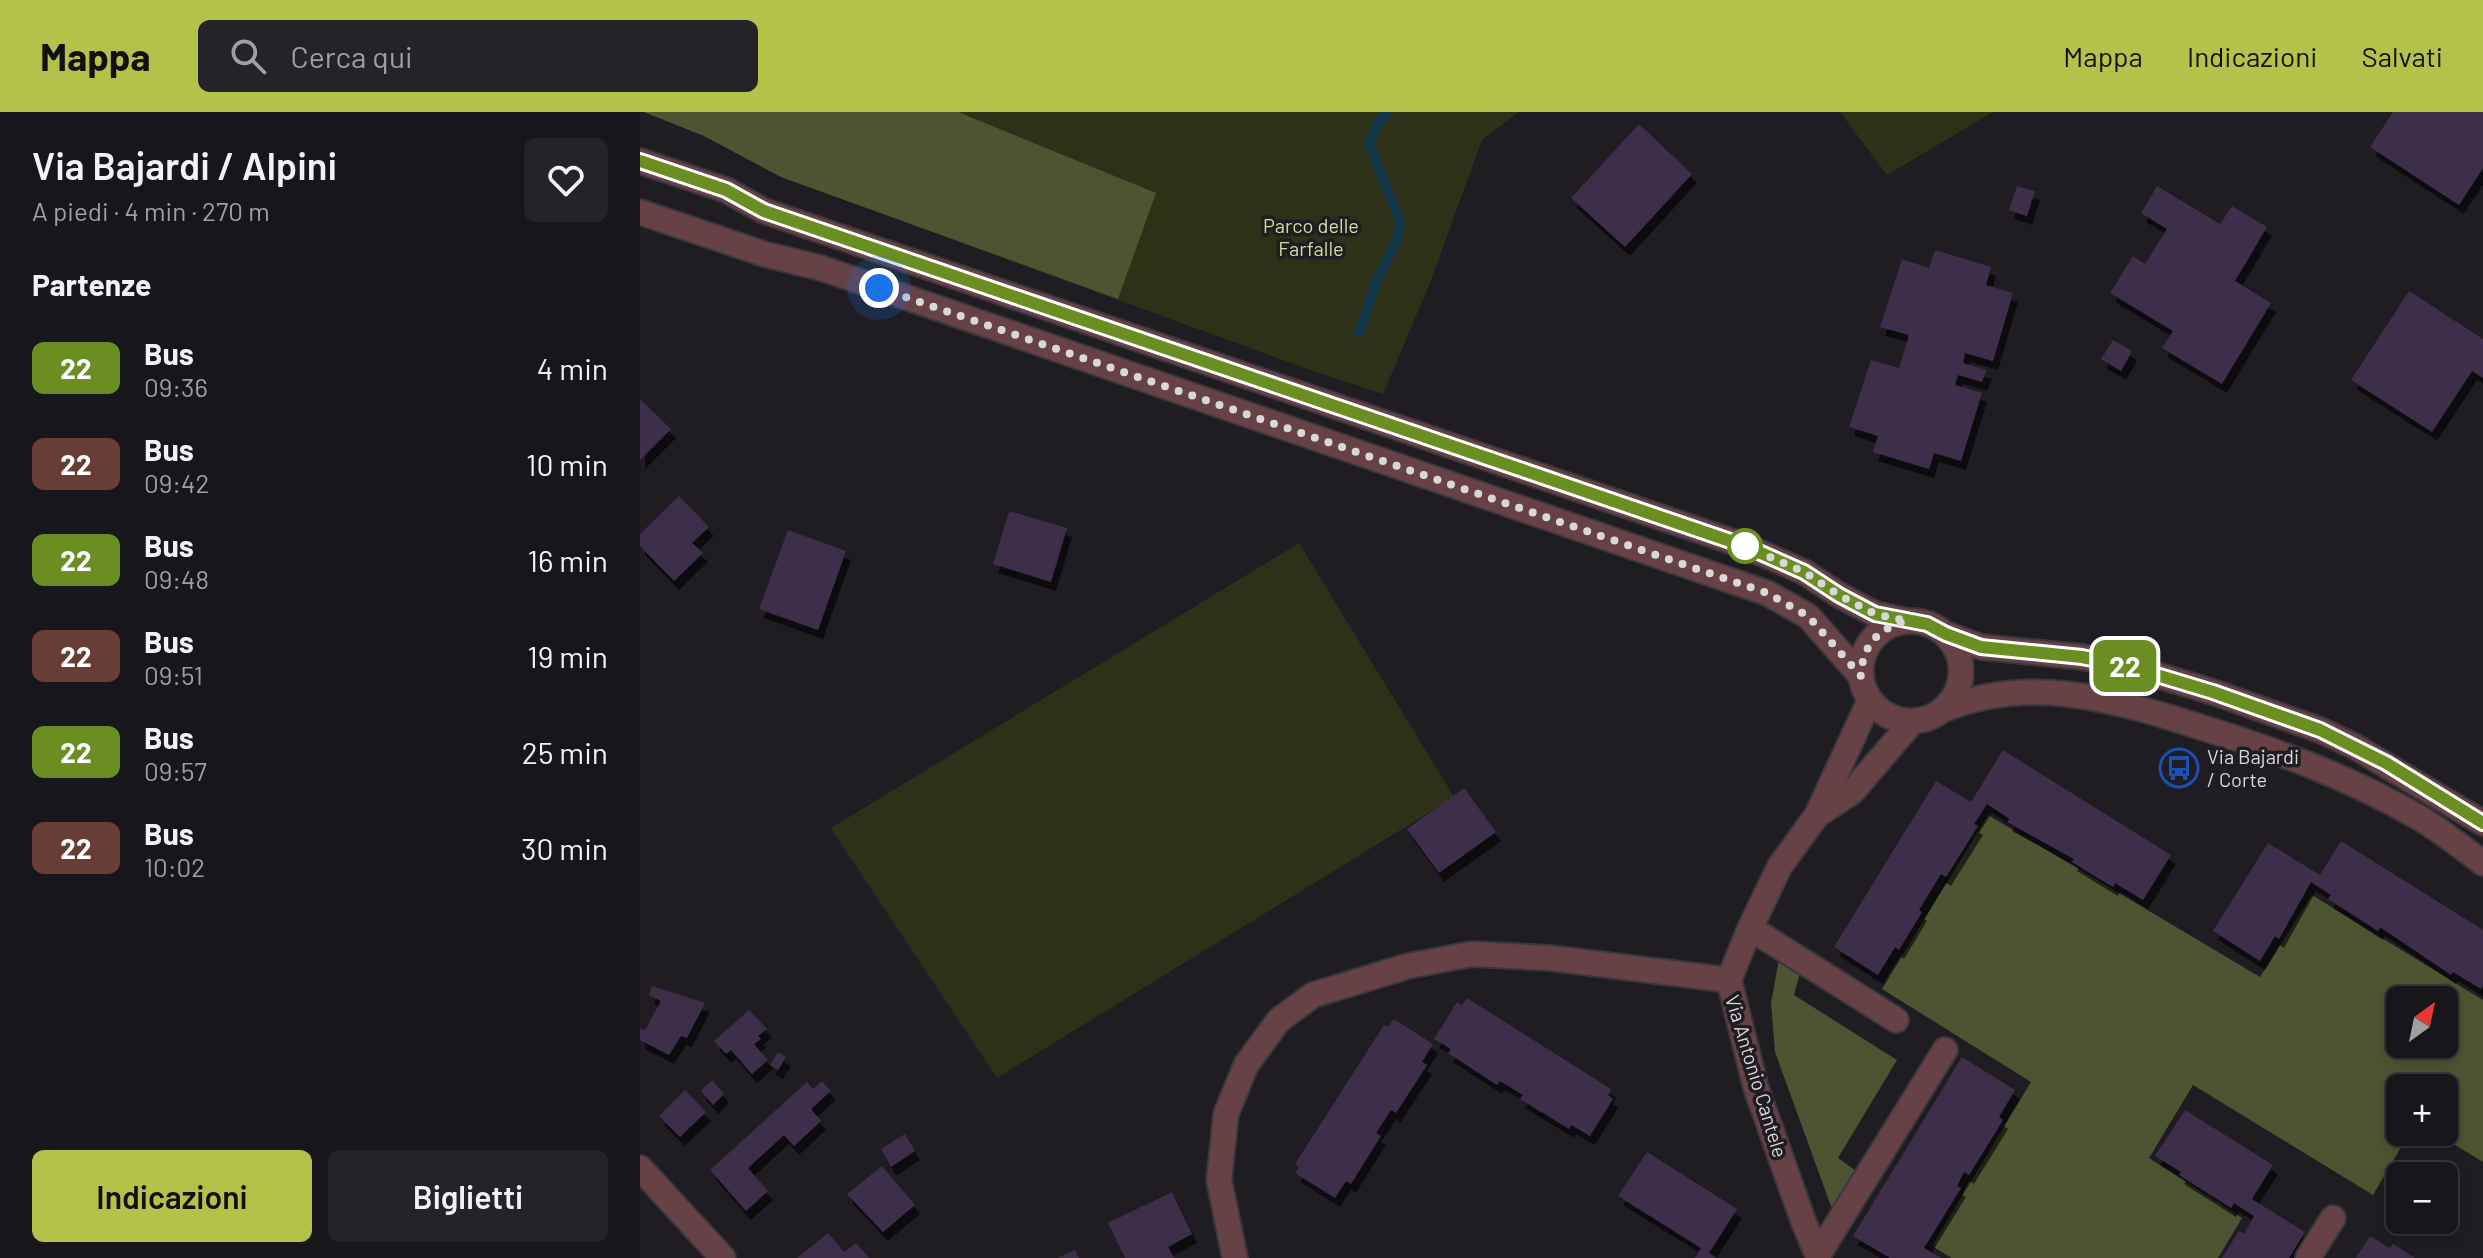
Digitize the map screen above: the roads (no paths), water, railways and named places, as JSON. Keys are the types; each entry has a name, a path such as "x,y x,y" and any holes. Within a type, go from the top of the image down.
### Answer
{"street":[{"path":"640,161 726,190 764,211 1745,546 1804,572 1875,614 1927,624 1981,647 2082,657 2127,666 2320,730 2354,746 2483,823"},
{"path":"640,212 764,254 821,268 1767,593 1808,616 1861,676 1870,700 1889,717 1912,722 1925,720 1972,698 2048,692 2115,700 2238,737 2367,789 2421,819 2483,863"},
{"path":"1861,676 1865,650 1872,639 1882,630 1907,621"},
{"path":"1945,709 1954,698 1962,672 1960,658 1946,634"},
{"name":"Via Antonio Cantele","path":"1819,1256 1804,1223 1756,1088 1729,980 1780,866 1817,815 1870,700"},
{"name":"Via Antonio Cantele","path":"1817,815 1852,792 1912,722"},
{"path":"1750,928 1896,1020"},
{"path":"1235,1258 1219,1180 1226,1114 1246,1065 1270,1031 1279,1020 1313,995 1408,966 1472,954 1550,958 1729,980"},
{"path":"1819,1256 1945,1050"},
{"path":"640,1168 723,1258"},
{"path":"2308,1258 2333,1218"}],"waterway":[{"path":"1359,332 1377,280 1397,240 1400,221 1369,144 1380,120 1388,112"}],"place":[{"name":"Via Bajardi / Corte","path":"2179,768"}],"park label":[{"name":"Parco delle Farfalle","path":"1311,236"}]}
